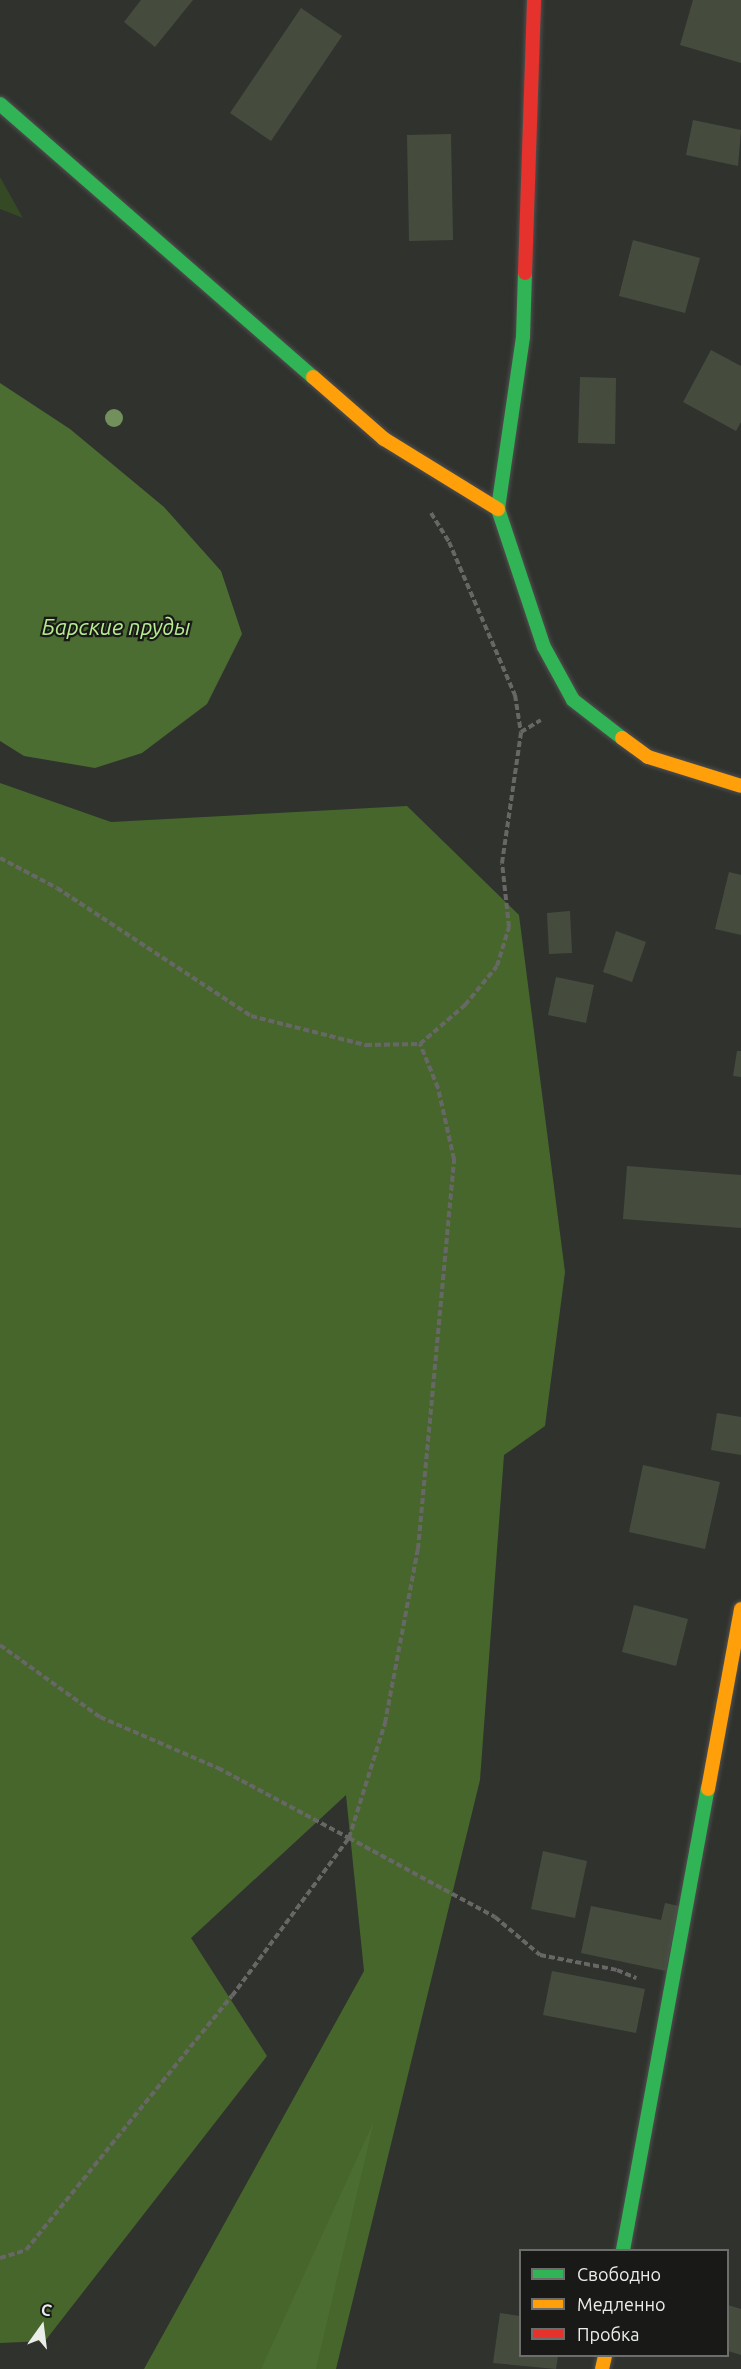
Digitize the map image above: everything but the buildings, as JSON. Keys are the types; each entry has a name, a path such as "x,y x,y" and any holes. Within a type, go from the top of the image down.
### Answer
{"street":[{"path":"534,0 523,337 498,509 544,647 573,700 648,757 741,786"},
{"path":"0,104 384,439 498,509"},
{"path":"623,2249 668,1993 741,1609"}],"path":[{"path":"0,858 57,888 251,1016 366,1046 420,1044 465,1005 497,966 508,927 502,863 521,732 515,695 449,542 426,505"},
{"path":"521,732 573,700"},
{"path":"0,2258 26,2250 232,1996 349,1838 385,1723 418,1549 454,1159 438,1088 420,1044"},
{"path":"0,1645 100,1717 218,1768 349,1838 495,1917 540,1955 617,1970 668,1993"}],"shaded area":[{"path":"0,177 23,218 0,209"},
{"path":"0,783 111,822 407,806 519,915 565,1272 545,1426 504,1455 480,1780 336,2369 144,2369 364,1971 346,1795 191,1938 267,2056 45,2341 0,2343"}],"water":[{"name":"Барские пруды","path":"0,383 70,429 164,507 221,571 242,634 207,704 142,753 95,768 24,756 0,741"},
{"path":"374,2121 316,2369 261,2369"}],"traffic: fast":[{"path":"0,104 313,377"},
{"path":"525,273 523,337 498,509 544,647 573,700 622,738"},
{"path":"623,2249 708,1789"}],"traffic: slow":[{"path":"313,377 384,439 498,509"},
{"path":"622,738 648,757 741,786"},
{"path":"708,1789 741,1609"},
{"path":"602,2369 605,2357"}],"traffic: jam":[{"path":"525,273 534,0"}]}
